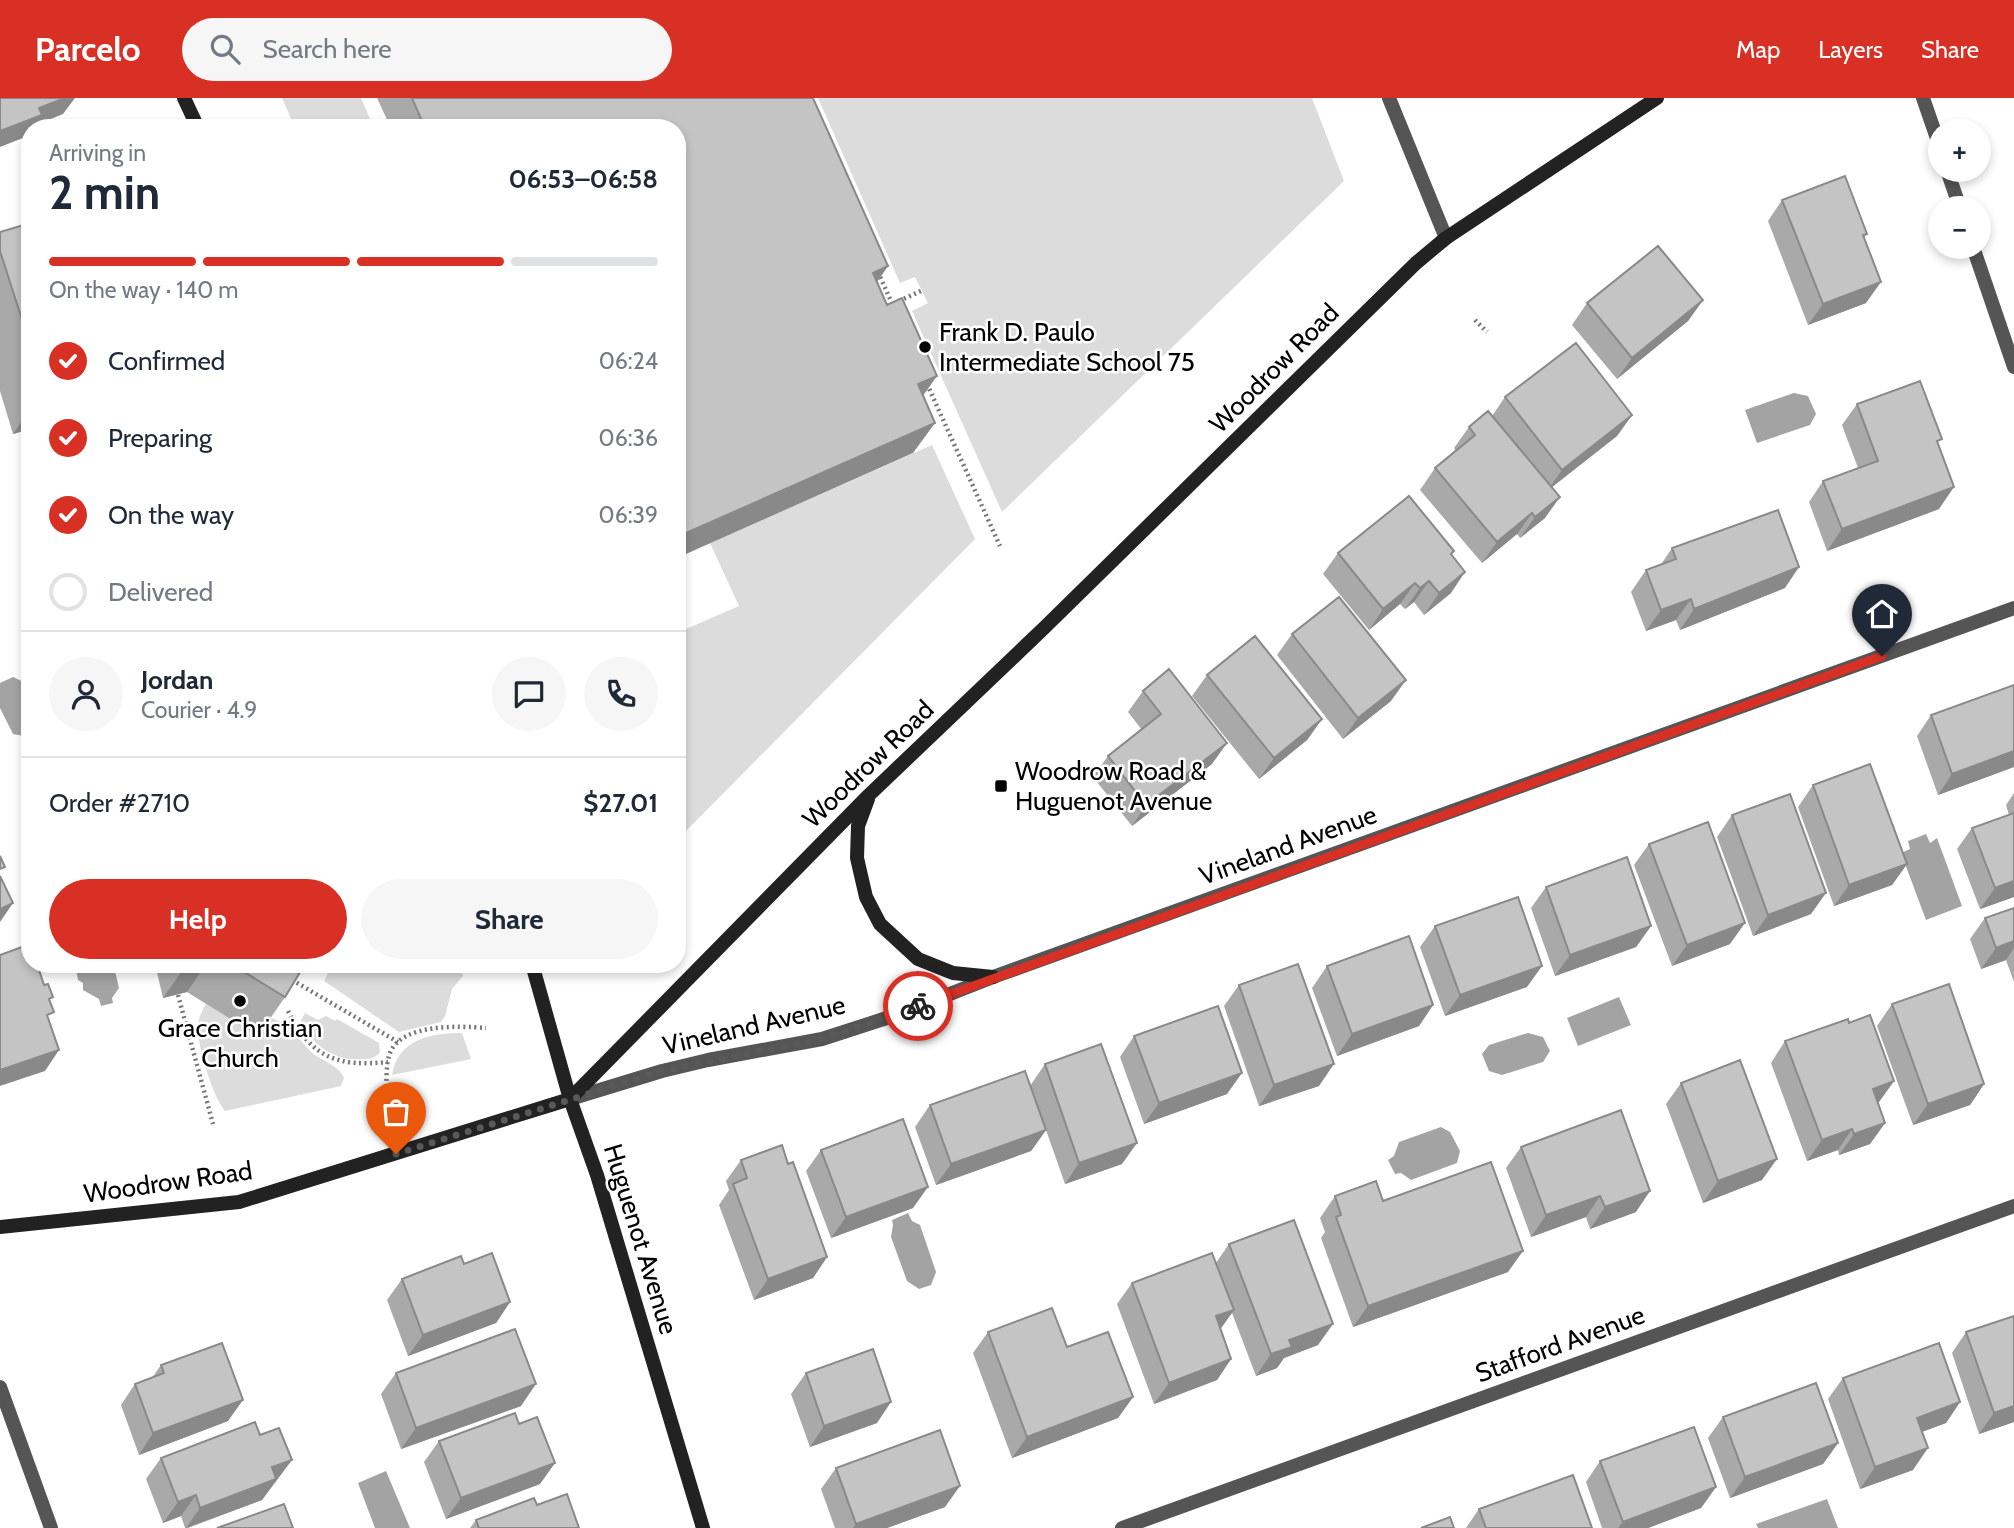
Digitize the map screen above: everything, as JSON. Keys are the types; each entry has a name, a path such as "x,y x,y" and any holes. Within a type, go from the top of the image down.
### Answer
{"street":[{"path":"184,98 194,119"},
{"path":"1389,98 1446,237"},
{"name":"Woodrow Road","path":"0,1227 239,1202 570,1099 869,795 1044,628 1416,263 1446,237 1657,98"},
{"path":"1923,98 1930,119"},
{"path":"1977,259 2014,367"},
{"name":"Vineland Avenue","path":"570,1099 697,1063 822,1039 899,1014 993,977 2014,608"},
{"path":"869,795 859,826 857,858 866,897 880,923 918,959 953,973 993,977"},
{"name":"Huguenot Avenue","path":"535,973 570,1099 597,1175 703,1528"},
{"name":"Stafford Avenue","path":"1122,1528 2014,1206"},
{"path":"0,1387 51,1528"}],"path":[{"path":"876,268 898,316"},
{"path":"892,304 921,290"},
{"path":"1475,320 1487,332"},
{"path":"924,377 1000,546"},
{"path":"292,981 398,1042"},
{"path":"178,995 213,1124"},
{"path":"288,1011 306,1040 336,1060 366,1064 388,1062"},
{"path":"386,1086 389,1055 398,1042 416,1032 440,1028 486,1028"}],"shaded area":[{"path":"282,98 361,98 370,119 291,119"},
{"path":"818,98 1312,98 1344,181 1002,512 912,311 928,303 915,277 900,283"},
{"path":"1794,393 1808,396 1816,414 1810,425 1757,443 1745,410"},
{"path":"932,445 975,539 686,831 686,629 739,606 710,543"},
{"path":"13,677 21,681 21,736 13,734 0,708 0,683"},
{"path":"1926,834 1930,843 1937,838 1962,906 1926,920 1901,853 1910,849 1908,841"},
{"path":"77,973 115,973 119,988 112,998 113,1003 101,1006 99,999 83,990 83,983 78,980"},
{"path":"328,973 462,973 463,976 452,989 441,1022 399,1032 324,981"},
{"path":"1619,997 1631,1025 1578,1046 1567,1018"},
{"path":"206,1003 256,1013 284,1024 315,1055 339,1071 344,1078 341,1086 225,1111 211,1083 202,1056 198,1022"},
{"path":"305,1013 318,1020 326,1016 335,1021 337,1019 379,1043 380,1052 366,1059 350,1059 325,1050 300,1022"},
{"path":"462,1033 471,1059 392,1075 401,1053 418,1040 439,1034"},
{"path":"1528,1033 1543,1037 1550,1051 1543,1062 1502,1075 1489,1071 1482,1054 1489,1045"},
{"path":"1441,1127 1450,1132 1460,1151 1457,1163 1411,1180 1401,1173 1395,1174 1388,1160 1394,1156 1399,1142"},
{"path":"908,1213 912,1221 920,1225 936,1272 931,1285 919,1289 907,1281 891,1237 892,1220"},
{"path":"386,1471 410,1528 375,1528 358,1483"},
{"path":"1827,1499 1838,1528 1758,1528 1756,1524"}],"building":[{"path":"0,98 65,98 39,108 42,115 21,119 21,123 0,131"},
{"path":"412,98 813,98 888,266 873,273 887,305 902,298 937,376 918,384 935,423 686,533 686,119 421,119"},
{"path":"1845,176 1867,234 1863,235 1881,282 1823,304 1782,200"},
{"path":"21,226 21,316 0,251 0,232"},
{"path":"1658,246 1703,300 1632,358 1587,303"},
{"path":"1576,343 1632,415 1562,470 1505,397"},
{"path":"1920,381 1942,439 1937,441 1954,487 1842,529 1823,481 1878,461 1857,404"},
{"path":"1488,411 1560,497 1535,517 1532,513 1497,542 1435,468 1475,435 1469,427"},
{"path":"1409,496 1454,551 1451,554 1465,572 1439,593 1429,581 1420,588 1415,583 1383,609 1338,553"},
{"path":"1778,510 1799,567 1694,609 1691,599 1661,610 1646,570 1676,559 1672,548"},
{"path":"1339,597 1406,680 1358,718 1292,634"},
{"path":"1255,636 1322,719 1274,758 1207,675"},
{"path":"1169,669 1227,743 1146,805 1108,756 1161,714 1143,691"},
{"path":"2014,685 2014,751 1952,774 1931,715"},
{"path":"1870,764 1907,864 1849,885 1813,785"},
{"path":"1790,794 1826,893 1768,915 1732,815"},
{"path":"2014,813 2014,881 1995,888 1972,828"},
{"path":"1708,822 1745,923 1687,945 1649,844"},
{"path":"0,856 5,867 0,869"},
{"path":"1627,857 1651,926 1570,955 1546,887"},
{"path":"0,876 13,903 0,909"},
{"path":"1518,897 1542,966 1460,995 1435,926"},
{"path":"2014,908 2014,941 1996,948 1985,918"},
{"path":"1409,936 1433,1005 1352,1034 1327,966"},
{"path":"21,947 21,973 40,973 44,985 48,984 53,997 49,999 54,1012 47,1015 59,1050 0,1070 0,955"},
{"path":"1298,964 1334,1064 1274,1085 1239,985"},
{"path":"246,973 300,973 285,997"},
{"path":"1949,984 1984,1084 1928,1104 1892,1004"},
{"path":"1218,1006 1242,1073 1159,1103 1134,1036"},
{"path":"1870,1015 1894,1081 1873,1089 1885,1123 1854,1134 1852,1129 1822,1140 1785,1041 1848,1019 1849,1023"},
{"path":"1101,1044 1137,1143 1079,1163 1045,1064"},
{"path":"1740,1060 1777,1159 1718,1181 1681,1083"},
{"path":"1025,1071 1046,1130 951,1164 930,1105"},
{"path":"1621,1110 1650,1191 1605,1207 1600,1196 1546,1215 1521,1147"},
{"path":"903,1119 928,1187 846,1217 821,1150"},
{"path":"782,1145 788,1164 793,1162 827,1257 768,1279 733,1184 747,1178 741,1160"},
{"path":"1491,1162 1523,1251 1368,1306 1336,1217 1341,1215 1335,1196 1376,1181 1383,1201"},
{"path":"1294,1220 1333,1324 1289,1340 1292,1347 1271,1354 1229,1244"},
{"path":"492,1253 510,1302 423,1335 402,1279 461,1256 464,1264"},
{"path":"1212,1253 1234,1310 1216,1316 1231,1359 1169,1383 1132,1283"},
{"path":"1052,1308 1067,1347 1108,1332 1133,1397 1027,1437 988,1332"},
{"path":"2014,1316 2014,1406 1994,1413 1966,1332"},
{"path":"515,1329 536,1384 416,1428 396,1373"},
{"path":"222,1343 243,1400 153,1433 135,1384 164,1373 161,1365"},
{"path":"1939,1343 1960,1402 1917,1418 1928,1448 1875,1467 1843,1378"},
{"path":"873,1349 891,1402 824,1426 806,1373"},
{"path":"1816,1383 1838,1443 1745,1477 1723,1417"},
{"path":"515,1413 519,1424 537,1417 555,1463 461,1498 439,1441"},
{"path":"255,1422 260,1435 279,1428 292,1460 272,1467 276,1479 200,1508 196,1495 178,1502 161,1458"},
{"path":"1694,1427 1716,1487 1623,1522 1600,1461"},
{"path":"940,1430 960,1486 856,1524 836,1468"},
{"path":"1573,1475 1592,1528 1486,1528 1479,1509"},
{"path":"567,1494 579,1528 479,1528 476,1520 534,1498 537,1505"},
{"path":"284,1504 293,1528 217,1528"},
{"path":"1450,1517 1454,1528 1421,1528"}],"way so far":[{"path":"396,1154 662,1071 822,1039 918,1006"}],"place":[{"name":"Frank D. Paulo Intermediate School 75","path":"925,347"},
{"name":"Woodrow Road & Huguenot Avenue","path":"1001,786"},
{"name":"Grace Christian Church","path":"240,1001"}],"route":[{"path":"918,1006 1882,656"}]}
